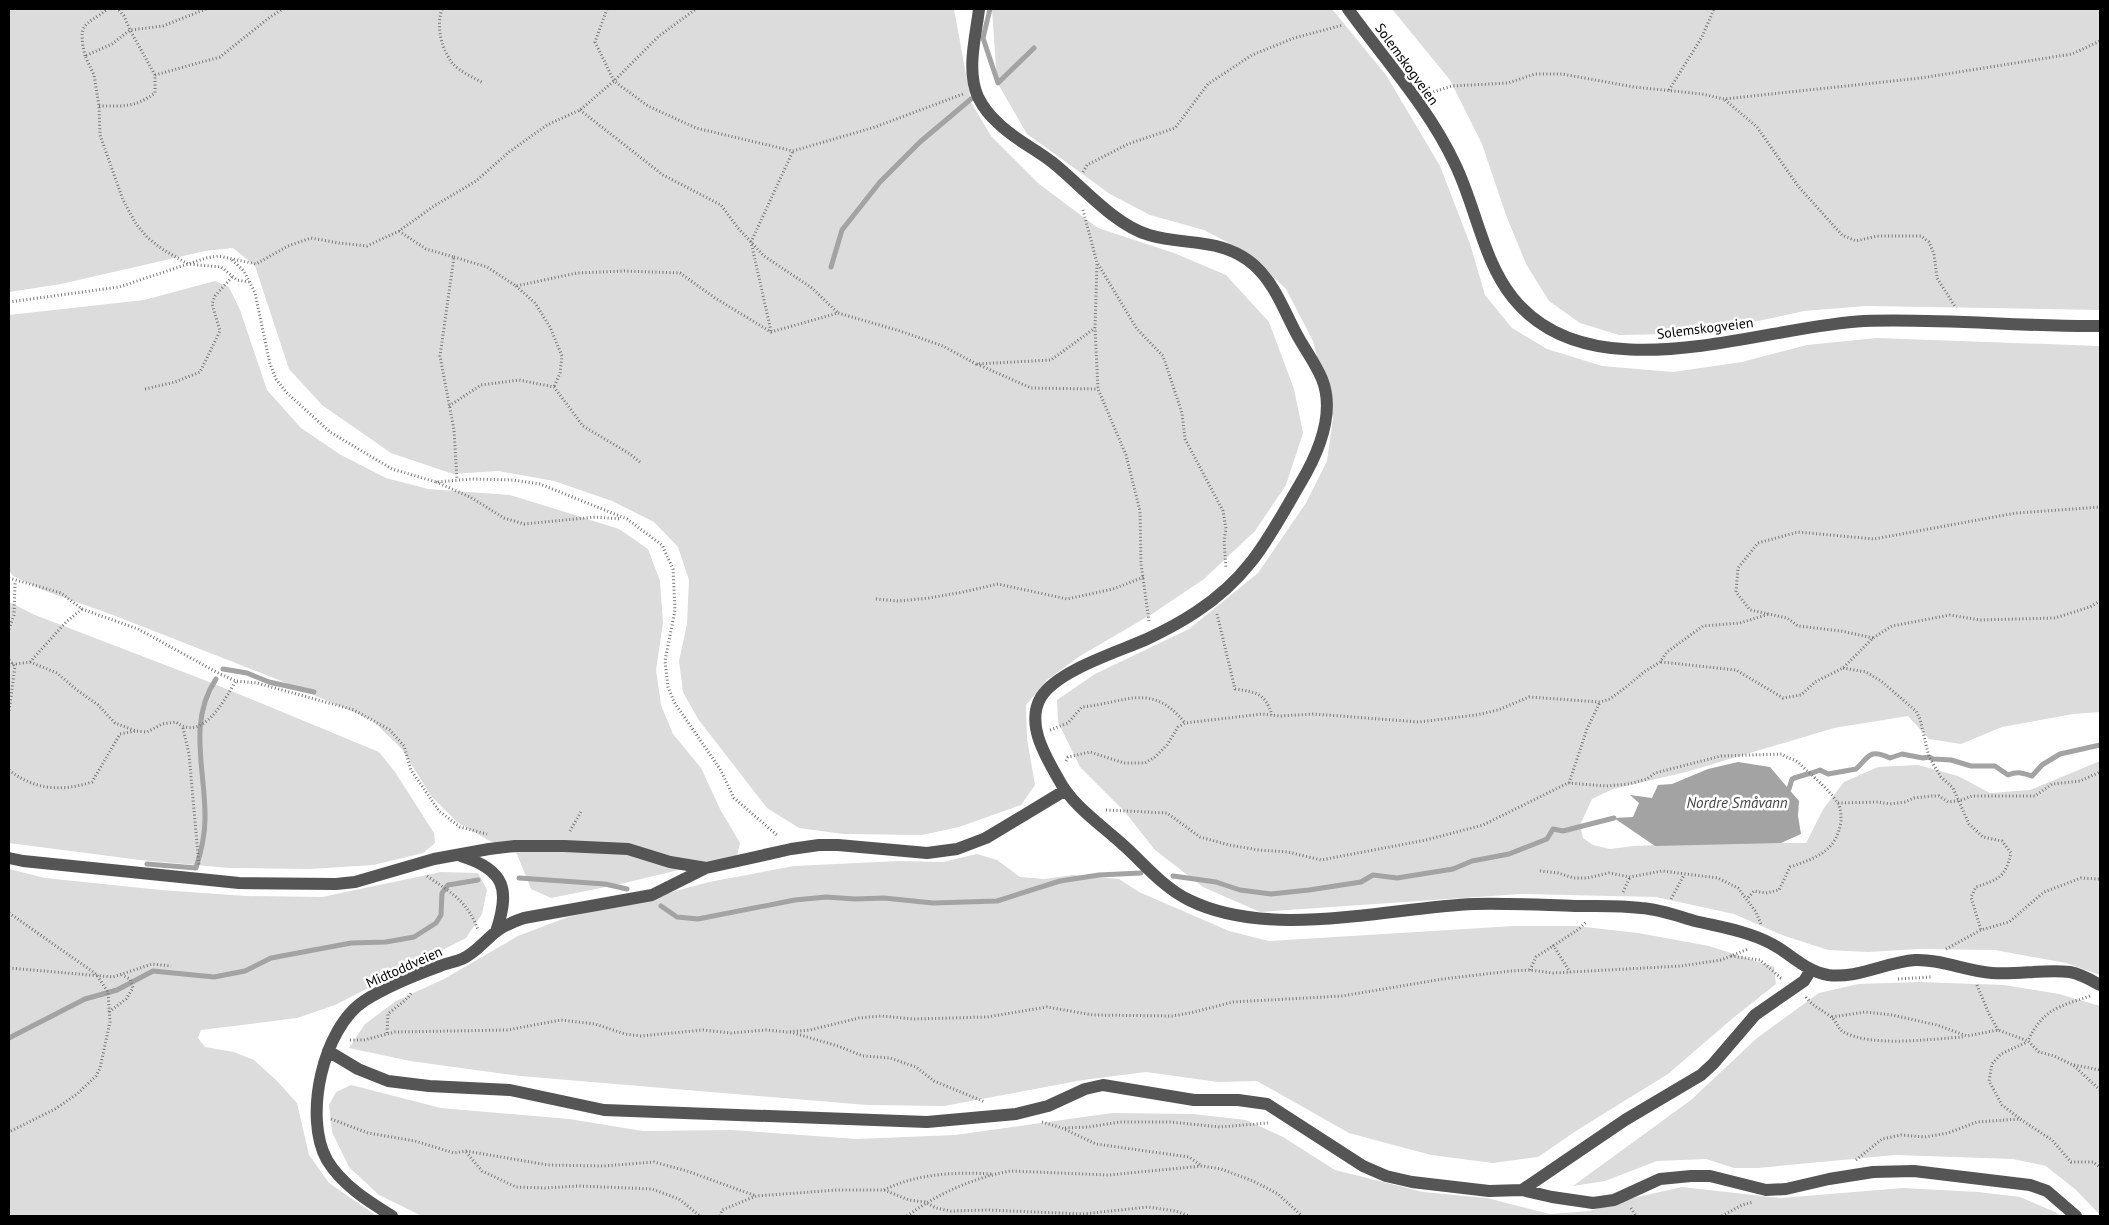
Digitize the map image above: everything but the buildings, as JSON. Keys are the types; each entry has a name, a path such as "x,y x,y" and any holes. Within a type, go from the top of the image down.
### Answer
{"street":[{"path":"980,9 973,65 975,90 980,102 994,120 1053,163 1093,199 1141,234 1174,241 1203,242 1219,246 1236,253 1252,264 1269,281 1321,378 1327,396 1324,429 1306,474 1263,548 1241,576 1195,613 1151,637 1074,671 1054,683 1041,697 1036,716 1038,734 1064,791 1145,864 1166,886 1191,901 1224,913 1288,920 1476,904 1646,908 1748,934 1770,942 1807,975"},
{"name":"Solemskogveien","path":"1348,9 1415,100 1446,146 1456,164 1497,274 1513,298 1527,312 1556,332 1605,347 1642,350 1707,346 1815,326 1884,321 2100,326"},
{"path":"496,932 512,922 544,913 652,895 706,868 791,849 838,845 927,853 957,849 986,838 1064,791"},
{"path":"9,858 239,883 336,884 356,882 412,866 515,846 628,849 670,862 706,868"},
{"path":"458,856 483,864 500,882 504,900 503,911 496,932"},
{"name":"Midtoddveien","path":"392,1216 348,1186 332,1167 320,1141 316,1114 320,1079 331,1045 341,1027 363,1002 412,977 461,959 483,945 496,932"},
{"path":"1522,1190 1625,1120 1701,1075 1713,1064 1755,1015 1807,975 1838,975 1901,962 1927,960 1970,970 1996,973 2071,972 2098,990"},
{"path":"331,1045 358,1069 388,1081 429,1086 510,1090 604,1110 927,1122 1016,1114 1048,1106 1085,1089 1103,1085 1194,1100 1238,1100 1266,1104 1363,1166 1386,1176 1412,1182 1489,1191 1522,1190 1561,1199 1599,1203 1614,1200 1660,1179 1710,1176 1766,1190 1786,1189 1829,1179 1873,1172 1914,1171 2030,1185 2046,1191 2076,1216"}],"path":[{"path":"108,9 84,27 80,36 85,56 94,75 99,106 100,135 123,200 136,224 148,238 162,249 188,264 221,267 236,280 249,282"},
{"path":"99,106 120,106 140,103 155,93 155,75 124,16 118,9"},
{"path":"85,56 112,44 130,30 163,26 206,9"},
{"path":"155,75 220,57 270,17 283,9"},
{"path":"442,9 439,19 441,41 454,65 484,83"},
{"path":"607,9 595,42 614,81 648,106 696,128 793,151 876,127 975,90"},
{"path":"9,302 119,287 188,264 219,256 256,264 288,246 311,238 367,246 399,231 434,206 476,182 509,152 547,125 580,110 614,81 659,36 696,9"},
{"path":"1669,90 1702,37 1714,9"},
{"path":"1151,637 1141,564 1140,511 1126,455 1098,389 1095,328 1097,264 1076,184 1087,166 1128,144 1175,128 1208,84 1252,55 1294,38 1357,21"},
{"path":"1415,100 1441,88 1508,83 1535,74 1562,74 1724,100 1921,78 2072,54 2100,41"},
{"path":"1724,100 1758,127 1798,186 1842,235 1856,241 1877,236 1921,236 1929,242 1934,254 1937,278 1967,323"},
{"path":"580,110 663,175 721,205 764,256 812,288 838,313 892,328 943,346 976,364 1031,388 1098,389"},
{"path":"771,332 751,242 793,151"},
{"path":"399,231 426,249 487,268 516,286 535,303 550,327 562,356 560,373 554,387"},
{"path":"454,257 440,356 454,430 457,480"},
{"path":"232,260 244,271 255,293 270,364 276,379 286,392 330,432 392,469 436,482 470,497 504,518 524,524 595,517 627,520"},
{"path":"1097,264 1137,328 1163,356 1182,413 1185,439 1209,487 1221,505 1226,528 1224,540 1227,564 1221,578 1224,591"},
{"path":"516,286 577,273 624,271 680,273 715,298 771,332 838,313"},
{"path":"145,389 175,382 200,372 220,331 212,304 215,296 232,277"},
{"path":"976,364 1051,360 1095,328"},
{"path":"449,406 481,386 519,380 554,387 583,426 630,454 641,463"},
{"path":"436,482 513,480 540,484 627,520 662,545 673,569 675,610 665,661 668,688 674,702 720,769 734,798 791,849"},
{"path":"1873,638 1842,630 1798,626 1787,618 1750,610 1736,592 1738,568 1758,543 1798,532 1874,539 1937,529 2016,513 2100,507"},
{"path":"876,599 898,601 929,598 998,584 1067,600 1113,589 1144,577"},
{"path":"9,578 61,593 82,609 138,629 236,681 257,683 354,710 390,730 404,746 411,770 439,811 460,827 492,835"},
{"path":"9,629 14,615 15,581"},
{"path":"1214,599 1235,689 1256,692 1268,703 1272,715"},
{"path":"1660,662 1736,670 1783,698 1801,695 1815,682 1843,668 1873,638 1892,626 1950,615 1980,620 2055,618 2090,607 2100,601"},
{"path":"9,665 15,666 30,662 66,622 82,609"},
{"path":"1057,778 1064,768 1068,757 1090,752 1124,763 1146,764 1155,758 1178,727 1185,723 1262,714 1314,714 1419,722 1476,715 1498,710 1529,697 1600,702 1615,695 1660,662 1667,652 1704,626 1740,623 1769,614"},
{"path":"9,660 15,666"},
{"path":"30,662 57,673 76,690 98,705 115,722 136,731"},
{"path":"9,712 15,666"},
{"path":"1843,668 1866,672 1882,681 1916,711 1920,719 1929,757 1941,777 1953,788 1969,824 1984,837 2002,841 2011,853 2007,868 1997,879 1976,887 1971,898 1981,930"},
{"path":"183,728 194,728 207,722 236,681"},
{"path":"1038,734 1068,724 1082,707 1102,705 1124,698 1158,699 1175,710 1185,723"},
{"path":"1568,783 1587,729 1600,702"},
{"path":"9,770 23,781 52,788 74,788 92,782 120,734 136,731 147,732 162,724 176,722 183,728 189,754 200,879"},
{"path":"1083,808 1167,813 1200,837 1229,845 1288,852 1321,860 1426,840 1483,825 1568,783 1606,786 1629,784 1647,779 1655,773 1721,756 1778,753 1799,763 1824,786 1838,803 1841,815 1840,831 1834,844 1808,861 1790,867 1779,890 1766,893 1754,891 1747,899"},
{"path":"1838,803 1878,802 1890,804 1932,796 1938,796 1948,802 1972,796 2035,796 2052,784 2080,781 2100,772"},
{"path":"564,846 582,810"},
{"path":"412,866 446,887 462,902 474,919 483,945"},
{"path":"1540,871 1558,873 1574,878 1587,878 1609,873 1630,877 1662,872 1718,878 1738,888 1747,899 1756,912 1770,942"},
{"path":"1666,913 1684,875"},
{"path":"1927,960 1981,930 2009,922 2044,892 2081,878 2100,879"},
{"path":"1530,970 1536,957 1610,906"},
{"path":"9,913 96,974 108,992 110,1022 100,1068 96,1076 77,1094 9,1132"},
{"path":"1553,945 1570,972"},
{"path":"787,1032 810,1030 859,1018 882,1016 914,1019 986,1017 1047,1007 1093,1015 1172,1016 1233,1002 1342,996 1460,977 1530,970 1553,973 1674,967 1721,960 1731,956 1760,960 1781,978 1796,974 1807,975 1808,990 1806,996 1810,1002 1832,1017 1840,1030 1860,1039 1902,1041 1966,1036 1998,1030 2028,1041 2039,1052 2054,1056 2073,1065 2100,1070"},
{"path":"9,968 52,973 96,974 113,977 152,964 171,966"},
{"path":"1970,970 1998,1030"},
{"path":"109,1012 126,999 134,988 130,978 122,974"},
{"path":"387,1033 388,1014 411,995 412,977"},
{"path":"2098,990 2044,1015 2034,1027 2028,1041 2001,1054 1992,1064 1989,1081 2002,1105 2052,1140 2071,1162 2093,1162 2100,1167"},
{"path":"1832,1017 1865,1012 1892,1015 1937,1025 1966,1036"},
{"path":"331,1045 364,1040 387,1033 507,1030 561,1020 595,1024 625,1034 641,1036 703,1030 731,1033 766,1030 787,1032 838,1046 862,1056 890,1058 916,1067 934,1080 988,1103"},
{"path":"2073,1065 2100,1088"},
{"path":"316,1114 368,1133 415,1141 454,1153 466,1151 548,1165 604,1166 654,1162 687,1171 756,1196"},
{"path":"1849,1165 1882,1139 1900,1135 1925,1137 1948,1133 1977,1122 2020,1119"},
{"path":"1202,1166 1189,1157 1096,1144 1062,1128 1088,1127 1120,1122 1170,1122 1220,1127 1296,1123"},
{"path":"466,1151 482,1171 516,1187 578,1186 652,1189 678,1199 700,1216"},
{"path":"907,1216 926,1202 951,1190 994,1174 1010,1171 1109,1175 1202,1166 1221,1169 1278,1194 1302,1216"},
{"path":"884,1190 901,1182 923,1177 961,1172 994,1174"},
{"path":"720,1216 722,1210 756,1196 837,1190 884,1190 909,1200 926,1202 936,1208 951,1212 989,1210 1082,1214 1148,1207 1176,1211 1189,1216"},
{"path":"1722,1216 1742,1205 1755,1202 1766,1190"}],"shaded area":[{"path":"9,9 954,9 971,102 991,136 1039,184 1098,228 1174,253 1226,275 1269,322 1294,389 1303,433 1286,485 1255,531 1204,579 1152,614 1080,656 1047,680 1026,705 1027,739 1035,785 1021,805 959,827 922,835 843,834 799,828 767,808 698,719 683,692 679,661 687,624 689,580 678,547 654,522 612,501 554,481 498,471 453,474 391,453 322,405 289,369 255,266 233,248 205,251 61,284 9,292"},
{"path":"992,9 1332,9 1386,75 1440,166 1470,244 1485,295 1512,328 1547,349 1602,366 1673,372 1742,362 1807,345 1877,338 2100,346 2100,712 2073,714 2002,727 1961,744 1929,739 1908,716 1834,728 1686,772 1613,789 1592,799 1580,825 1583,838 1593,845 1610,849 1706,843 1806,843 1824,808 1844,782 1878,767 1918,765 1958,776 1990,793 2030,790 2100,761 2100,975 2066,963 1995,950 1918,949 1868,952 1828,950 1782,935 1734,914 1656,897 1521,894 1260,912 1203,887 1155,850 1125,812 1080,767 1058,722 1057,700 1095,674 1189,629 1258,573 1306,503 1327,461 1333,418 1313,341 1286,289 1248,253 1204,230 1150,215 1110,194 1027,134 997,82"},
{"path":"1392,9 2100,9 2100,310 1866,306 1804,311 1735,326 1669,334 1619,335 1580,323 1549,301 1526,264 1506,215 1482,144 1450,80"},
{"path":"215,281 229,287 240,310 267,390 301,428 341,455 386,478 428,489 510,495 546,506 619,529 648,549 660,581 663,623 656,670 661,705 673,734 701,768 720,809 740,843 737,856 616,885 551,898 531,889 517,854 457,822 431,796 402,749 372,720 279,680 113,615 48,592 13,576 9,570 9,315 144,300"},
{"path":"9,602 35,615 212,683 379,752 395,772 434,833 435,843 423,853 373,865 310,869 229,868 140,860 9,843"},
{"path":"977,854 997,860 1020,877 1044,879 1073,875 1119,879 1139,892 1229,931 1269,941 1514,926 1576,926 1638,933 1709,946 1774,967 1776,984 1668,1074 1579,1129 1538,1157 1493,1163 1431,1155 1349,1133 1257,1081 1218,1082 1146,1072 1083,1080 944,1106 867,1105 520,1076 410,1061 349,1048 365,1024 396,1001 444,979 518,936 568,917 631,903 709,882 794,866 899,861 943,862"},
{"path":"9,869 45,878 161,890 246,896 322,897 441,872 478,873 487,890 482,914 466,938 335,1005 297,1018 201,1030 198,1038 205,1047 234,1052 254,1060 277,1081 297,1103 309,1155 329,1183 377,1216 9,1216"},
{"path":"1919,982 2004,985 2059,994 2100,1006 2100,1215 2076,1190 2046,1166 2013,1159 1895,1155 1758,1168 1734,1168 1706,1159 1657,1161 1605,1181 1573,1186 1691,1100 1757,1038 1819,993 1858,984"},
{"path":"351,1085 441,1108 569,1119 643,1131 731,1130 857,1139 955,1135 1112,1113 1193,1114 1246,1120 1283,1137 1335,1170 1423,1192 1487,1198 1550,1214 1590,1211 1624,1200 1682,1187 1781,1198 1903,1188 1978,1192 2020,1197 2060,1216 422,1216 379,1195 349,1167 332,1132 329,1105 336,1092"}],"water":[{"name":"Nordre Småvann","path":"1738,762 1770,767 1799,801 1798,816 1801,834 1781,843 1655,846 1614,818 1633,817 1639,803 1630,795 1652,798 1658,785 1672,784 1708,769"}],"waterway":[{"path":"990,9 983,38 998,83 1034,48"},
{"path":"831,267 842,230 880,182 920,142 971,99"},
{"path":"223,669 247,673 269,682 314,692"},
{"path":"147,864 196,868 205,826 200,730 202,712 207,695 216,679"},
{"path":"1789,789 1792,779 1820,770 1828,774 1856,769 1873,754 1890,758 1902,754 1951,760 1971,766 1995,766 2008,775 2020,773 2032,776 2042,765 2060,754 2100,745"},
{"path":"1173,876 1216,882 1240,890 1271,894 1309,890 1361,882 1373,875 1397,878 1453,869 1472,861 1509,854 1547,839 1553,829 1563,831 1614,818"},
{"path":"661,906 677,917 698,919 795,900 826,897 884,898 933,903 997,901 1060,881 1099,875 1141,873"},
{"path":"519,878 605,884 627,889"},
{"path":"9,1038 85,999 117,990 153,971 214,977 245,971 271,958 351,943 386,942 414,937 436,923 441,915 442,893 448,885 478,880"}]}
